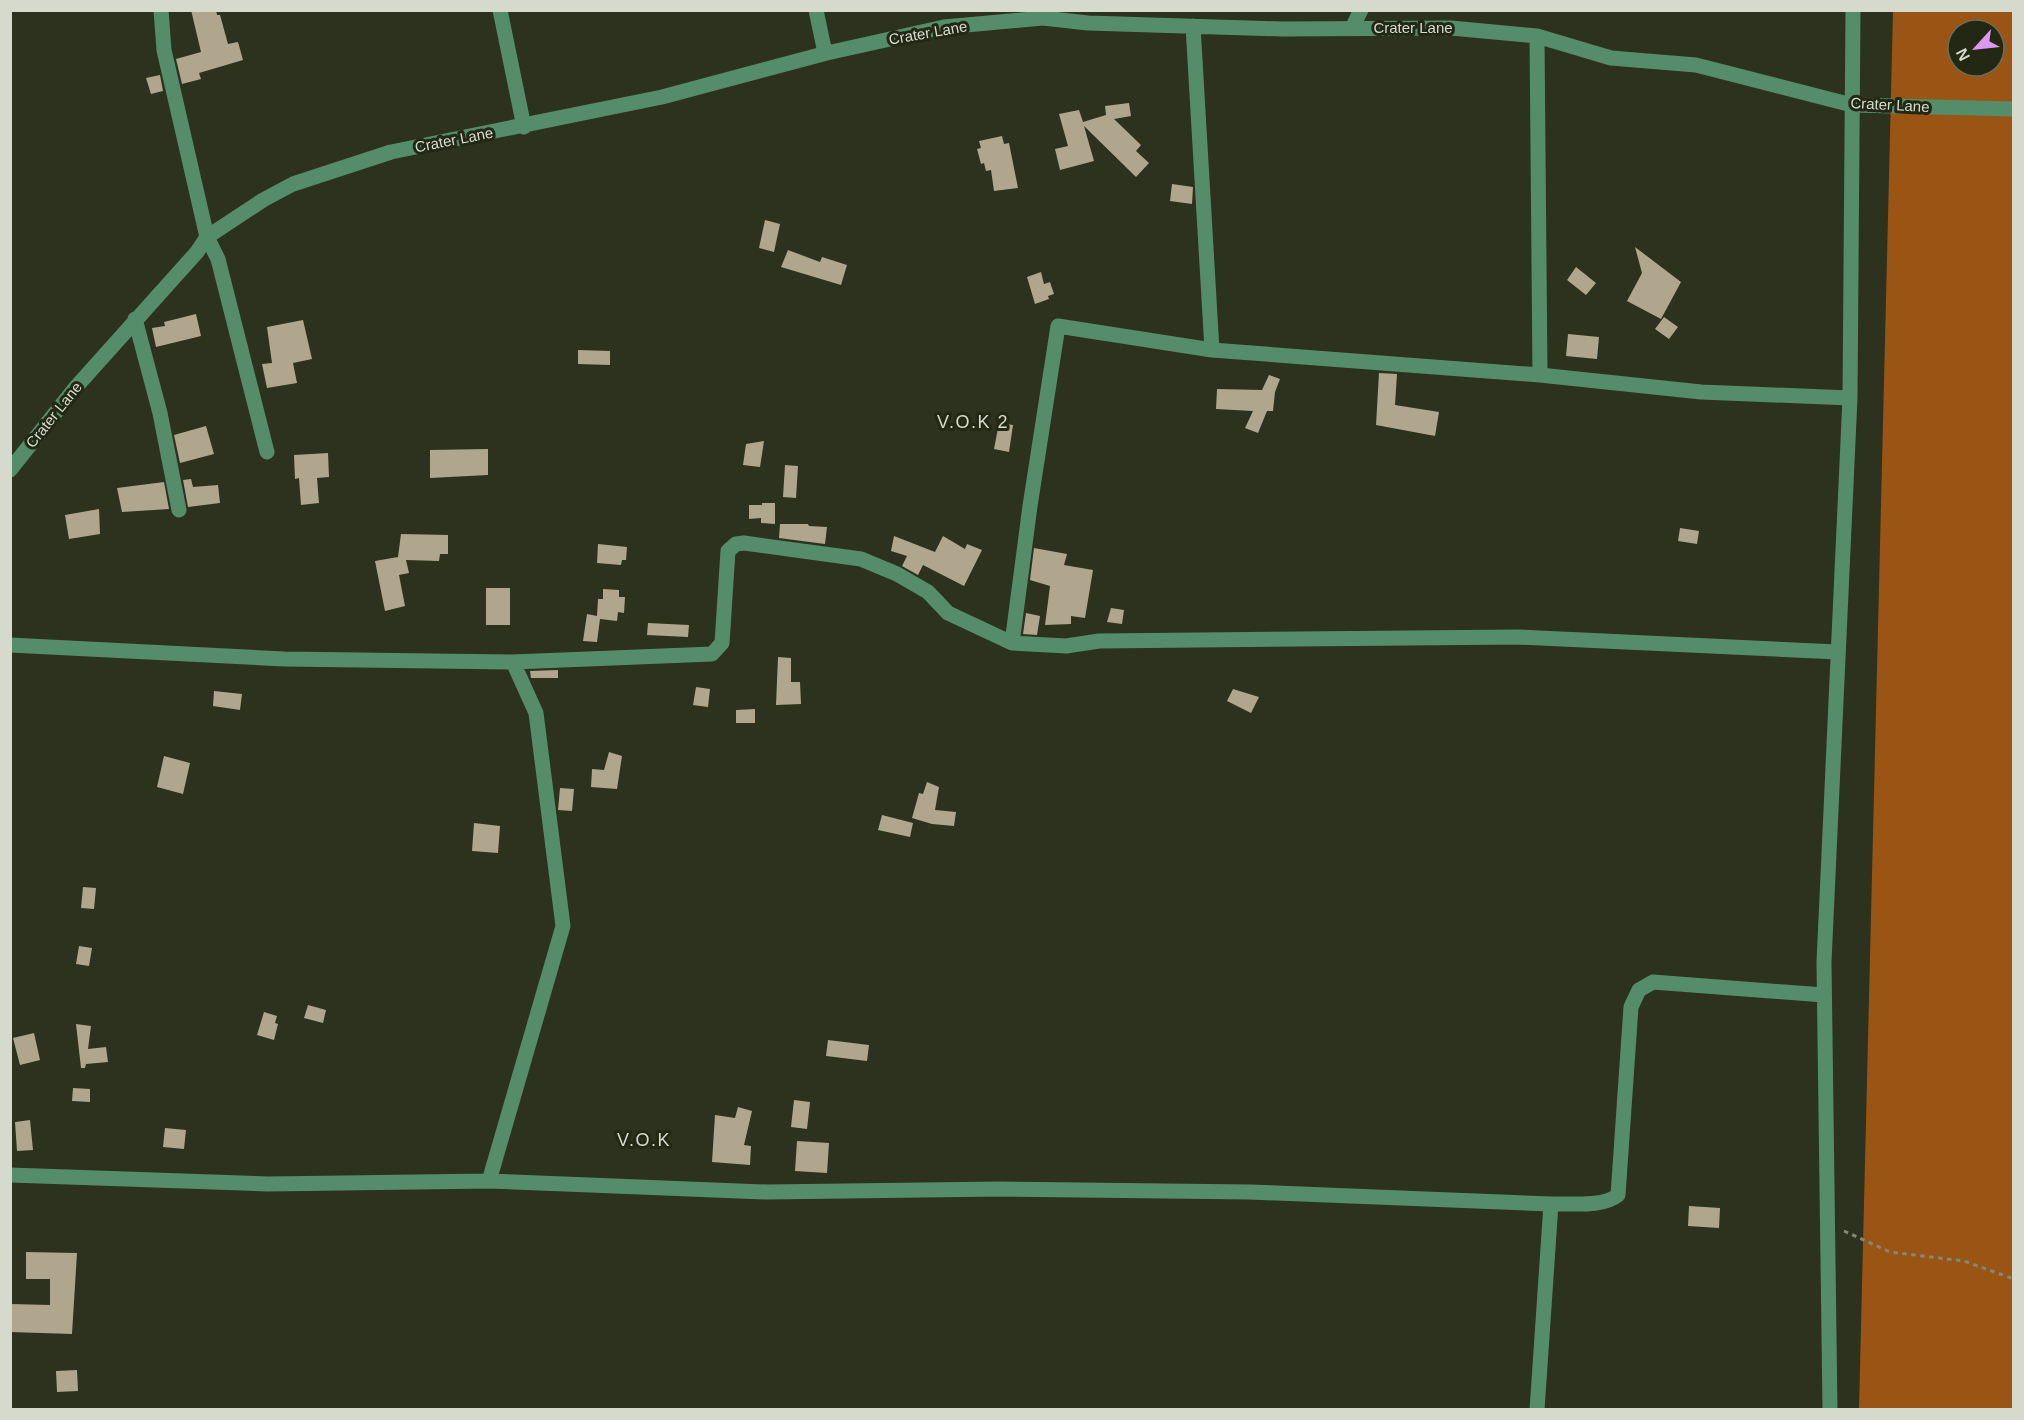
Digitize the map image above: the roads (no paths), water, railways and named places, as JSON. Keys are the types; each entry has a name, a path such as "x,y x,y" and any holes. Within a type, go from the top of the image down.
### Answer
{"street":[{"path":"161,10 164,50 207,237 218,259 267,452"},
{"path":"500,10 524,127"},
{"path":"816,10 825,53"},
{"path":"1352,28 1361,10"},
{"path":"1830,1410 1824,995 1850,399 1853,10"},
{"name":"Crater Lane","path":"10,470 76,387 197,252 207,237 263,200 293,184 391,152 524,127 662,97 825,53 944,27 1043,14 1088,23 1451,28 1537,36 1611,58 1696,65 1852,105 2013,109"},
{"path":"1193,26 1212,350"},
{"path":"1537,36 1540,375"},
{"path":"135,319 160,413 179,510"},
{"path":"1012,643 1058,326 1212,350 1540,375 1701,392 1850,399"},
{"path":"10,645 284,659 513,662 712,654 722,643 728,551 736,544 744,543 861,559 897,574 928,592 948,613 1012,643 1066,646 1099,642 1518,637 1838,652"},
{"path":"489,1181 563,926 536,714 513,662"},
{"path":"10,1175 268,1184 489,1181 767,1192 1000,1189 1250,1191 1551,1204 1611,1201 1618,1196 1631,1006 1639,990 1653,982 1824,995"},
{"path":"1537,1410 1551,1204"}],"district":[{"name":"V.O.K 2","path":"973,422"},
{"name":"V.O.K","path":"644,1140"}]}
